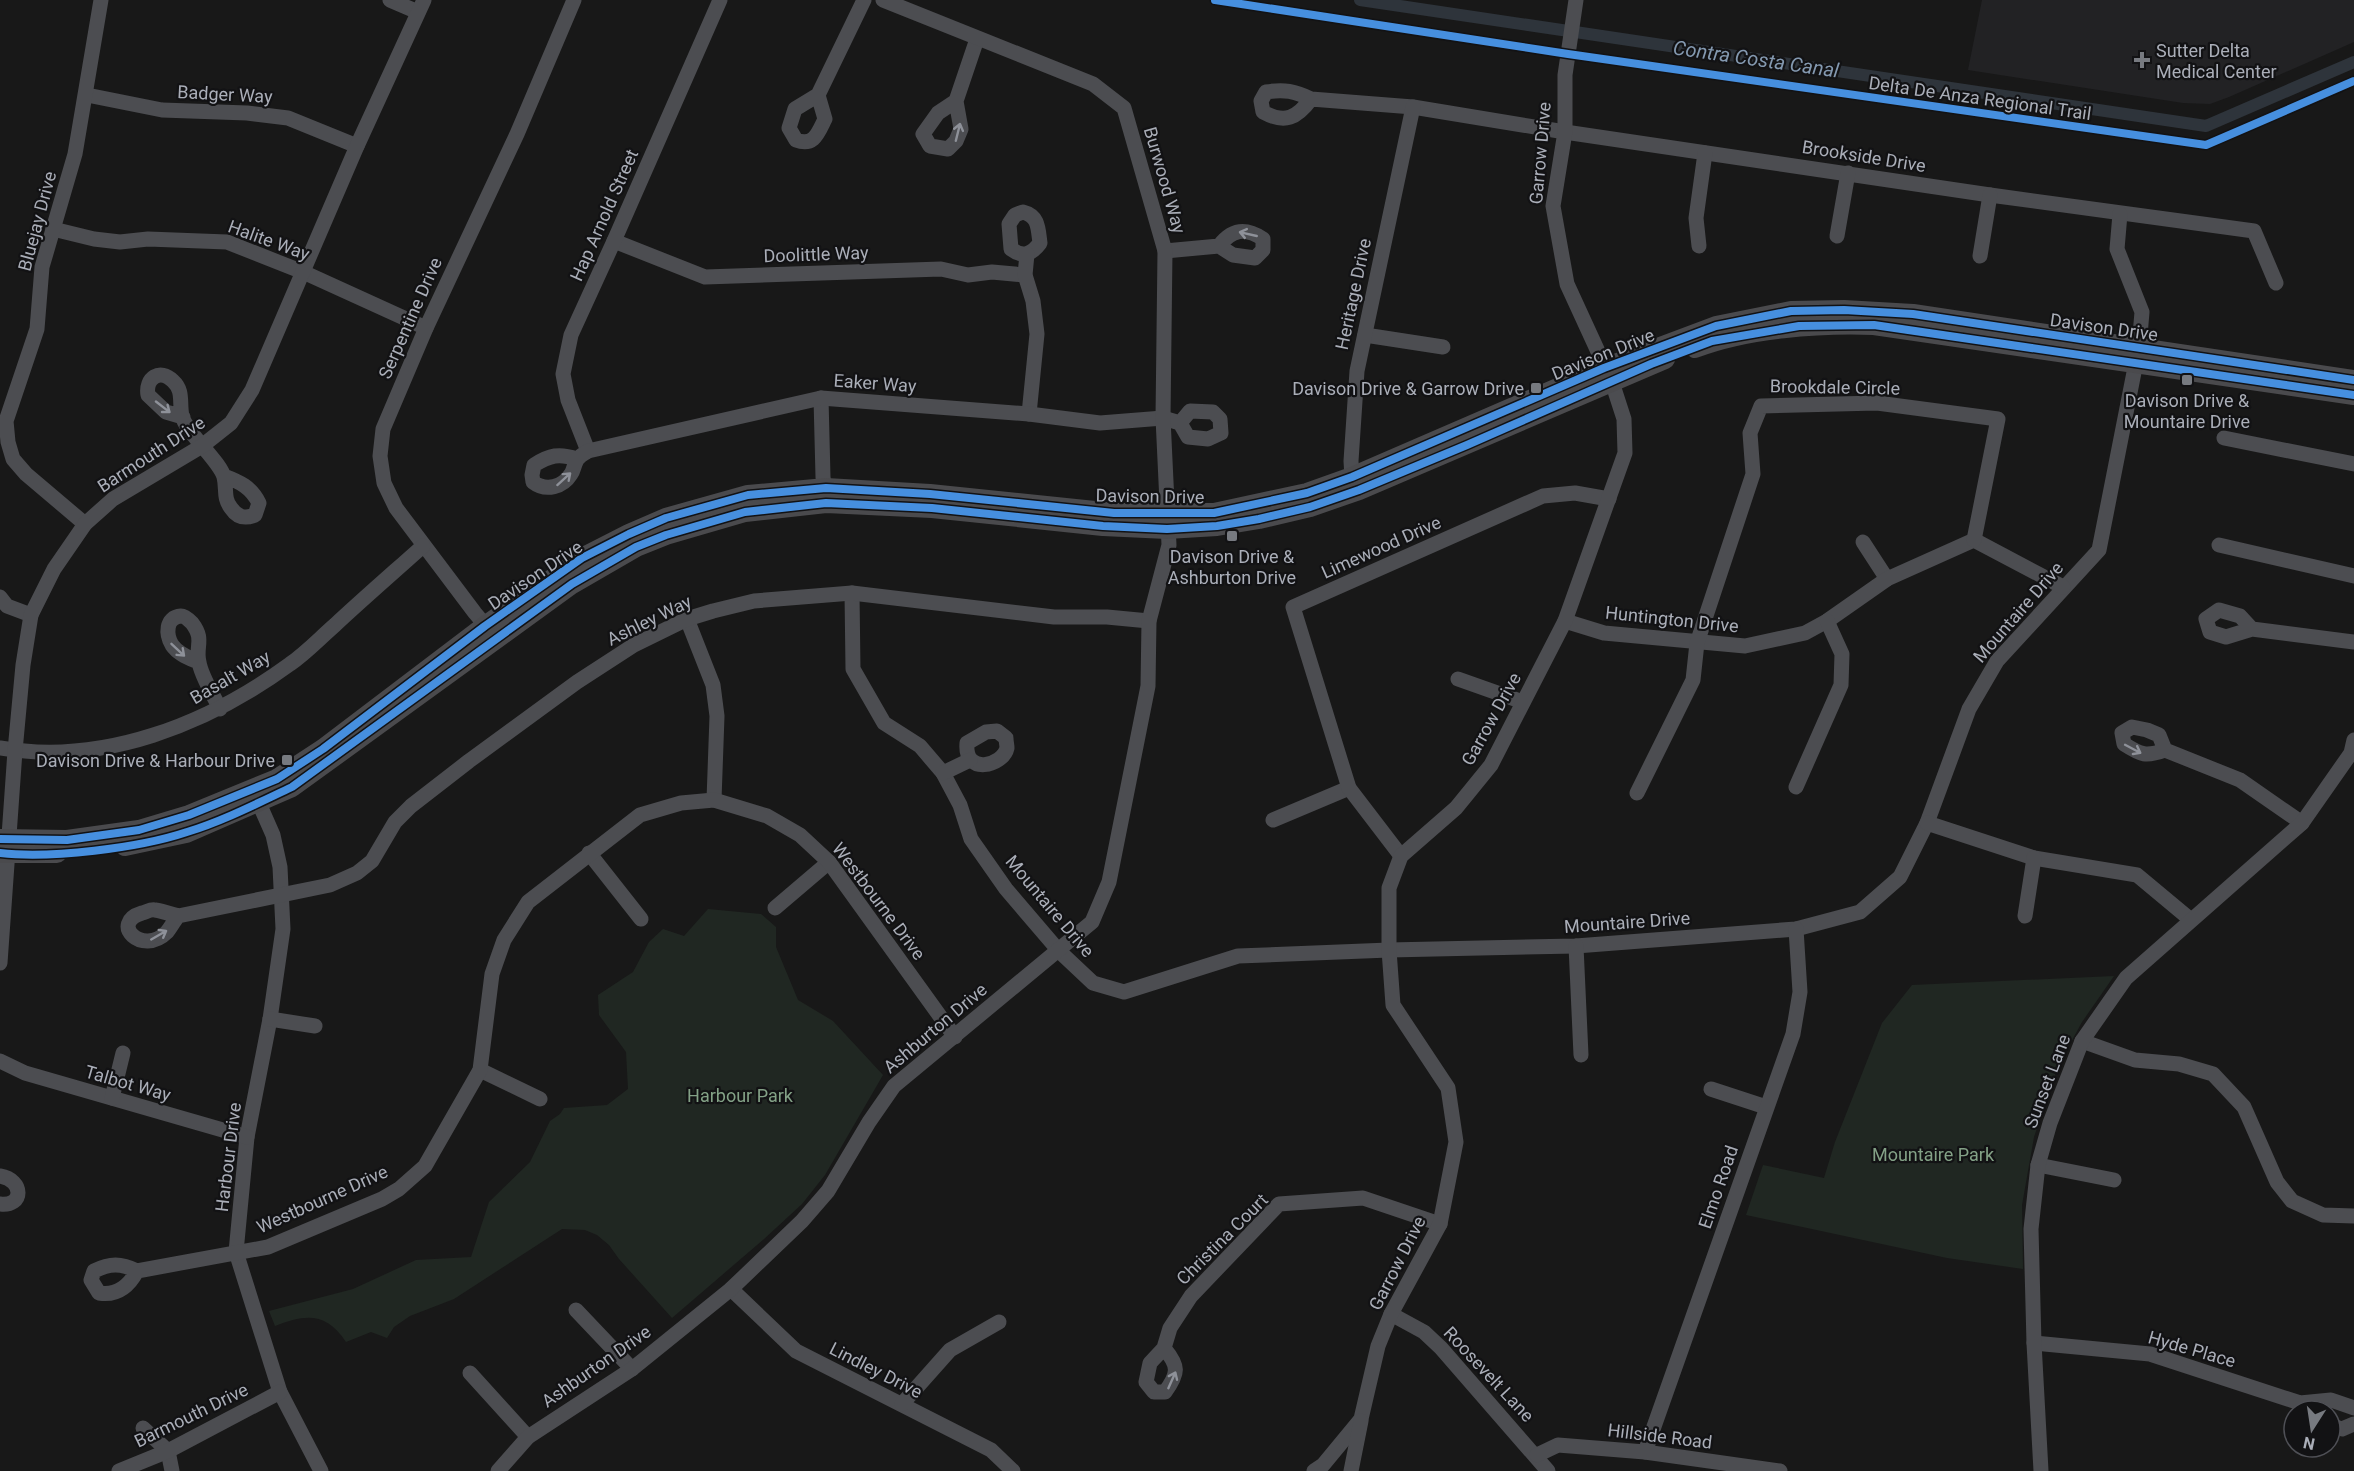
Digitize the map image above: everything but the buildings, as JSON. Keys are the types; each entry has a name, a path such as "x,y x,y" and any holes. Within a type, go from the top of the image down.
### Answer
{"main road":[{"name":"Davison Drive","path":"5,847 140,830 256,796 277,779 491,632 582,558 657,522 748,495 930,494 1114,513 1166,521 1257,506 1356,483 1716,326 1791,311 1844,310 1913,314 2354,395"},
{"name":"Davison Drive","path":"2137,354 2354,380"}],"street":[{"name":"Bluejay Drive","path":"85,524 26,474 13,459 8,442 6,421 37,328 42,267 75,154 87,94 101,0"},
{"path":"390,0 421,6"},
{"name":"Serpentine Drive","path":"491,632 396,508 384,483 380,456 383,429 426,328 517,134 574,0"},
{"name":"Hap Arnold Street","path":"583,455 563,374 570,335 720,0"},
{"path":"818,95 864,0"},
{"name":"Burwood Way","path":"883,0 1093,84 1124,108 1165,251 1163,418 1166,521"},
{"name":"Barmouth Drive","path":"0,963 8,749 31,615 54,569 85,524 113,499 202,447 231,423 252,390 357,146 421,6"},
{"name":"Garrow Drive","path":"1314,1471 1323,1465 1361,1419 1378,1346 1391,1314 1440,1224 1456,1142 1448,1088 1393,1005 1389,950 1389,888 1401,856 1456,808 1491,765 1565,621 1625,453 1624,419 1608,375 1567,284 1553,206 1564,132 1565,75 1576,6"},
{"path":"956,101 977,39"},
{"name":"Badger Way","path":"87,94 162,110 247,113 288,118 357,146"},
{"name":"Brookside Drive","path":"1311,99 1413,107 1705,153 2120,214 2254,231 2276,283"},
{"name":"Heritage Drive","path":"1356,483 1351,461 1357,371 1413,107"},
{"path":"1699,246 1696,218 1705,153"},
{"path":"1838,236 1848,173"},
{"path":"1980,256 1990,195"},
{"name":"Mountaire Drive","path":"852,593 853,669 884,723 920,746 943,773 960,805 971,839 1006,889 1059,951 1093,983 1124,992 1238,956 1576,946 1796,928 1860,912 1900,877 1927,823 1969,709 1997,661 2099,550 2137,354 2142,312 2117,249 2120,214"},
{"name":"Halite Way","path":"53,229 94,239 120,242 160,239 227,242 303,272 426,328"},
{"name":"Doolittle Way","path":"614,241 705,277 941,269 968,275 992,272 1025,275"},
{"path":"1165,251 1220,246"},
{"path":"1027,254 1025,275 1034,301 1037,334 1029,414"},
{"path":"1365,335 1443,347"},
{"path":"821,398 823,477 826,496"},
{"name":"Eaker Way","path":"583,455 821,398 1029,414 1100,423 1163,418"},
{"name":"Brookdale Circle","path":"1697,643 1753,474 1750,433 1761,406 1877,403 1998,419 1974,540"},
{"path":"183,417 224,476"},
{"path":"1163,418 1180,423"},
{"path":"2224,438 2354,464"},
{"name":"Limewood Drive","path":"1401,856 1349,788 1293,607 1543,496 1575,493 1609,499"},
{"name":"Ashburton Drive","path":"498,1471 528,1437 632,1369 731,1288 802,1221 828,1191 869,1122 894,1086 1092,922 1109,882 1148,686 1149,621 1168,545 1166,521"},
{"path":"1974,540 2063,587"},
{"name":"Huntington Drive","path":"1565,621 1604,633 1745,646 1805,633 1827,621 1887,579 1974,540"},
{"path":"1863,542 1887,579"},
{"path":"2219,545 2354,576"},
{"name":"Basalt Way","path":"8,749 56,754 101,749 164,732 220,709 292,663 423,546"},
{"name":"Ashley Way","path":"178,916 330,885 357,873 372,861 395,822 469,761 577,682 634,645 687,619 754,601 852,593 1054,617 1107,617 1149,621"},
{"path":"2,604 31,615"},
{"path":"687,619 713,685 717,716 714,800"},
{"path":"1796,787 1841,685 1842,654 1827,621"},
{"path":"2252,629 2354,642"},
{"path":"1637,793 1693,680 1697,643"},
{"path":"198,662 220,709"},
{"path":"1458,679 1523,702"},
{"name":"Sunset Lane","path":"2041,1471 2031,1229 2038,1166 2050,1123 2082,1041 2126,978 2302,823 2353,749"},
{"path":"2165,750 2240,780 2302,823"},
{"path":"943,773 970,760"},
{"path":"1273,820 1349,788"},
{"name":"Harbour Drive","path":"256,796 273,836 280,867 283,896 281,954 247,1137 237,1252 280,1392 321,1471"},
{"name":"Westbourne Drive","path":"137,1271 268,1247 382,1199 399,1189 425,1166 480,1070 492,974 504,940 528,902 640,815 681,803 714,800 766,816 800,835 829,862 955,1037"},
{"path":"1927,823 2034,858 2137,875 2191,920"},
{"path":"589,853 641,919"},
{"path":"2025,916 2034,858"},
{"path":"776,908 829,862"},
{"name":"Elmo Road","path":"1645,1452 1793,1034 1800,992 1796,928"},
{"path":"1576,946 1581,1055"},
{"path":"270,1018 315,1026"},
{"path":"2082,1041 2135,1060 2179,1064 2213,1074 2244,1107 2277,1182 2292,1201 2324,1215 2354,1216"},
{"path":"112,1098 123,1053"},
{"name":"Talbot Way","path":"0,1061 25,1073 247,1137"},
{"path":"480,1070 540,1099"},
{"path":"1711,1089 1766,1107"},
{"path":"2038,1166 2114,1180"},
{"path":"0,1176 7,1177 15,1183 18,1197 4,1205 0,1204"},
{"name":"Christina Court","path":"1164,1348 1170,1328 1191,1296 1279,1204 1364,1198 1440,1224"},
{"name":"Lindley Drive","path":"731,1288 796,1351 991,1450 1013,1471"},
{"path":"576,1310 632,1369"},
{"name":"Roosevelt Lane","path":"1391,1314 1424,1332 1441,1348 1537,1455 1548,1471"},
{"path":"902,1404 950,1350 999,1322"},
{"name":"Hyde Place","path":"2034,1343 2150,1354 2282,1400"},
{"path":"471,1373 528,1437"},
{"name":"Barmouth Drive","path":"118,1471 168,1451 280,1392"},
{"path":"1351,1471 1361,1419"},
{"path":"143,1428 168,1451 172,1471"},
{"name":"Hillside Road","path":"1537,1455 1558,1445 1645,1452 1780,1471"}],"shaded area":[{"name":"Sutter Delta Medical Center","path":"1982,0 2354,0 2354,42 2210,104 2183,103 1968,70"}],"green space":[{"name":"Harbour Park","path":"708,909 761,914 776,927 776,947 798,1000 833,1021 883,1075 825,1175 802,1204 672,1318 609,1245 597,1235 585,1230 562,1229 454,1299 410,1316 394,1327 387,1338 371,1332 346,1342 331,1325 315,1318 296,1319 275,1326 269,1311 353,1289 416,1260 471,1257 489,1202 530,1162 550,1121 564,1108 607,1105 628,1089 626,1052 599,1015 598,995 633,972 649,942 663,929 684,936"},
{"name":"Mountaire Park","path":"2114,976 2082,1022 2058,1066 2034,1137 2022,1205 2023,1269 1947,1258 1746,1215 1763,1165 1824,1178 1835,1142 1882,1023 1912,985"}],"waterway":[{"name":"Contra Costa Canal","path":"1360,0 2206,126 2354,62"}],"cycle path":[{"name":"Delta De Anza Regional Trail","path":"1215,0 1568,54 2206,145 2354,81"},
{"path":"0,839 67,840 139,830 189,815 277,779 323,749 485,626 582,558 666,518 748,495 826,488 930,494 1114,513 1214,513 1307,493 1352,477 1604,368 1716,326 1791,311 1844,310 1913,314 2354,380"},
{"path":"0,853 44,854 94,851 167,838 214,823 292,787 572,584 636,547 666,535 745,512 826,503 932,508 1103,526 1167,529 1217,526 1259,519 1310,507 1359,490 1651,364 1712,341 1799,326 1874,325 2354,395"}],"place":[{"name":"Sutter Delta Medical Center","path":"2142,60"},
{"name":"Davison Drive & Mountaire Drive","path":"2187,380"},
{"name":"Davison Drive & Garrow Drive","path":"1536,388"},
{"name":"Davison Drive & Ashburton Drive","path":"1232,536"},
{"name":"Davison Drive & Harbour Drive","path":"287,760"}]}
